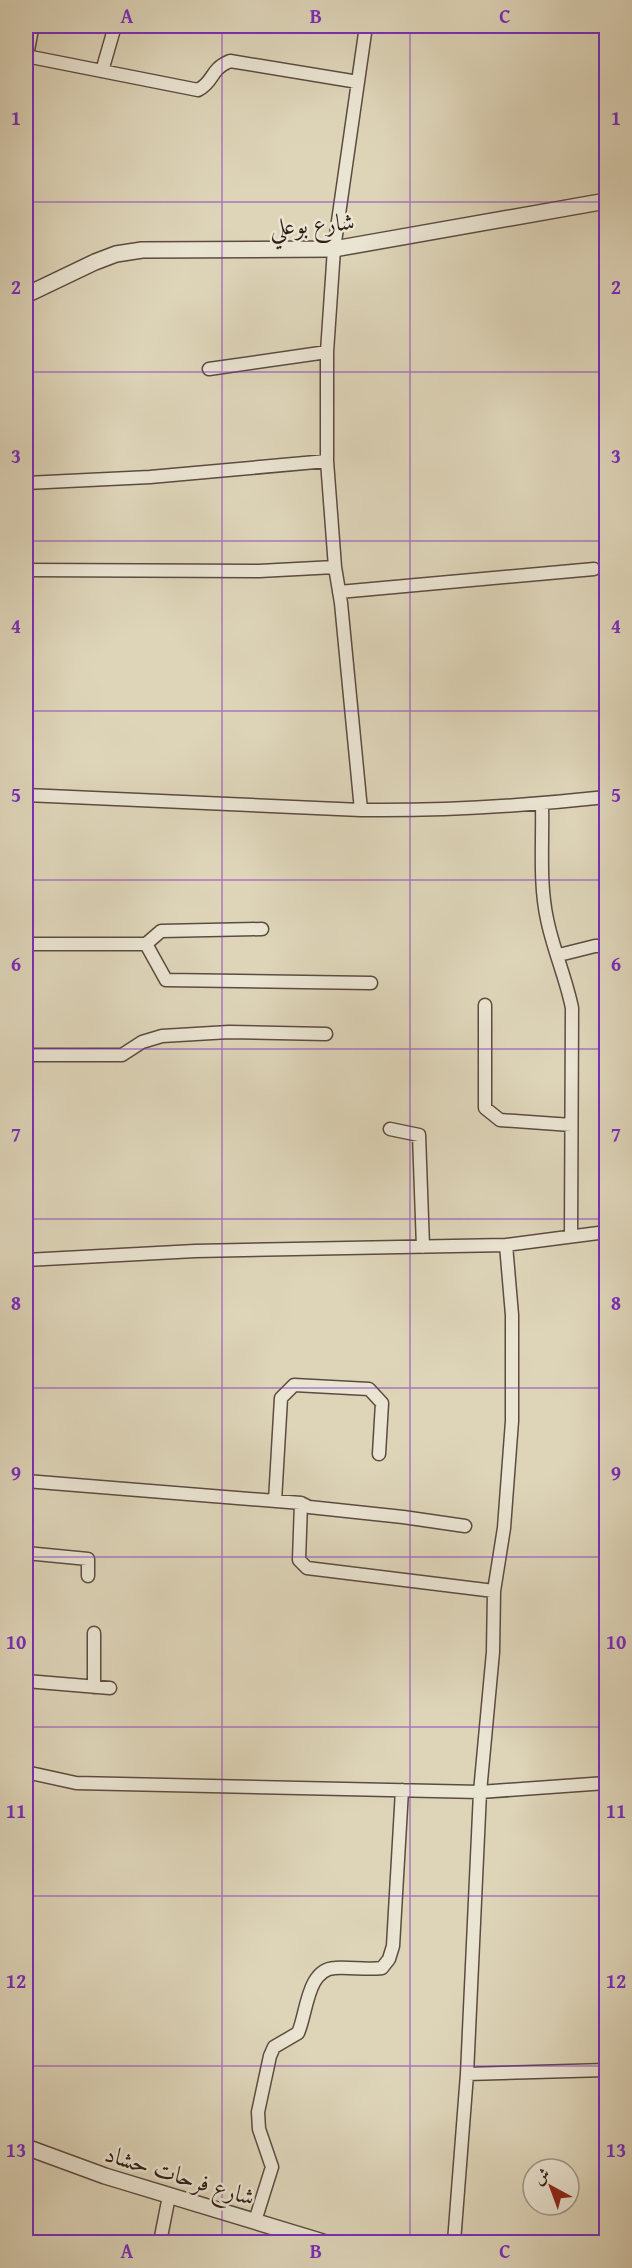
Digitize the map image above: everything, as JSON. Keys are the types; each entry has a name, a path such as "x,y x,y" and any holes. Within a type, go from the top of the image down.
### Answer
{"street":[{"path":"32,26 26,55 198,90 206,85 217,66 230,61 358,82"},
{"path":"102,71 115,26"},
{"path":"361,810 339,592 334,567 327,461 327,352 334,249 366,26"},
{"name":"شارع بوعلي","path":"26,295 116,254 141,250 334,249 606,201"},
{"path":"209,369 327,352"},
{"path":"26,483 150,477 327,461"},
{"path":"26,570 259,571 334,567"},
{"path":"339,592 594,569"},
{"path":"26,795 361,810 438,811 606,797"},
{"path":"542,804 544,898 572,1008 571,1236"},
{"path":"26,944 146,944 161,931 261,929"},
{"path":"146,944 166,980 371,983"},
{"path":"559,955 595,946 606,946"},
{"path":"484,1005 486,1108 500,1120 571,1125"},
{"path":"26,1055 122,1055 142,1042 162,1036 229,1032 326,1034"},
{"path":"390,1129 419,1135 423,1247"},
{"path":"26,1260 195,1251 506,1245 606,1232"},
{"path":"454,2242 467,2074 480,1792 493,1652 494,1591 504,1528 512,1421 512,1315 506,1245"},
{"path":"275,1501 281,1398 294,1385 369,1389 382,1403 379,1454"},
{"path":"26,1481 301,1503 309,1507 403,1516 465,1526"},
{"path":"301,1503 299,1560 307,1568 494,1591"},
{"path":"26,1553 88,1559 88,1576"},
{"path":"94,1633 94,1687"},
{"path":"26,1681 110,1688"},
{"path":"26,1772 76,1783 480,1792 606,1783"},
{"path":"255,2221 272,2167 259,2129 258,2112 274,2047 298,2033 315,1980 322,1971 333,1968 372,1970 382,1968 389,1959 393,1946 402,1790"},
{"path":"467,2074 606,2070"},
{"name":"شارع فرحات حشاد","path":"26,2147 105,2176 323,2242"},
{"path":"160,2242 169,2196"}]}
